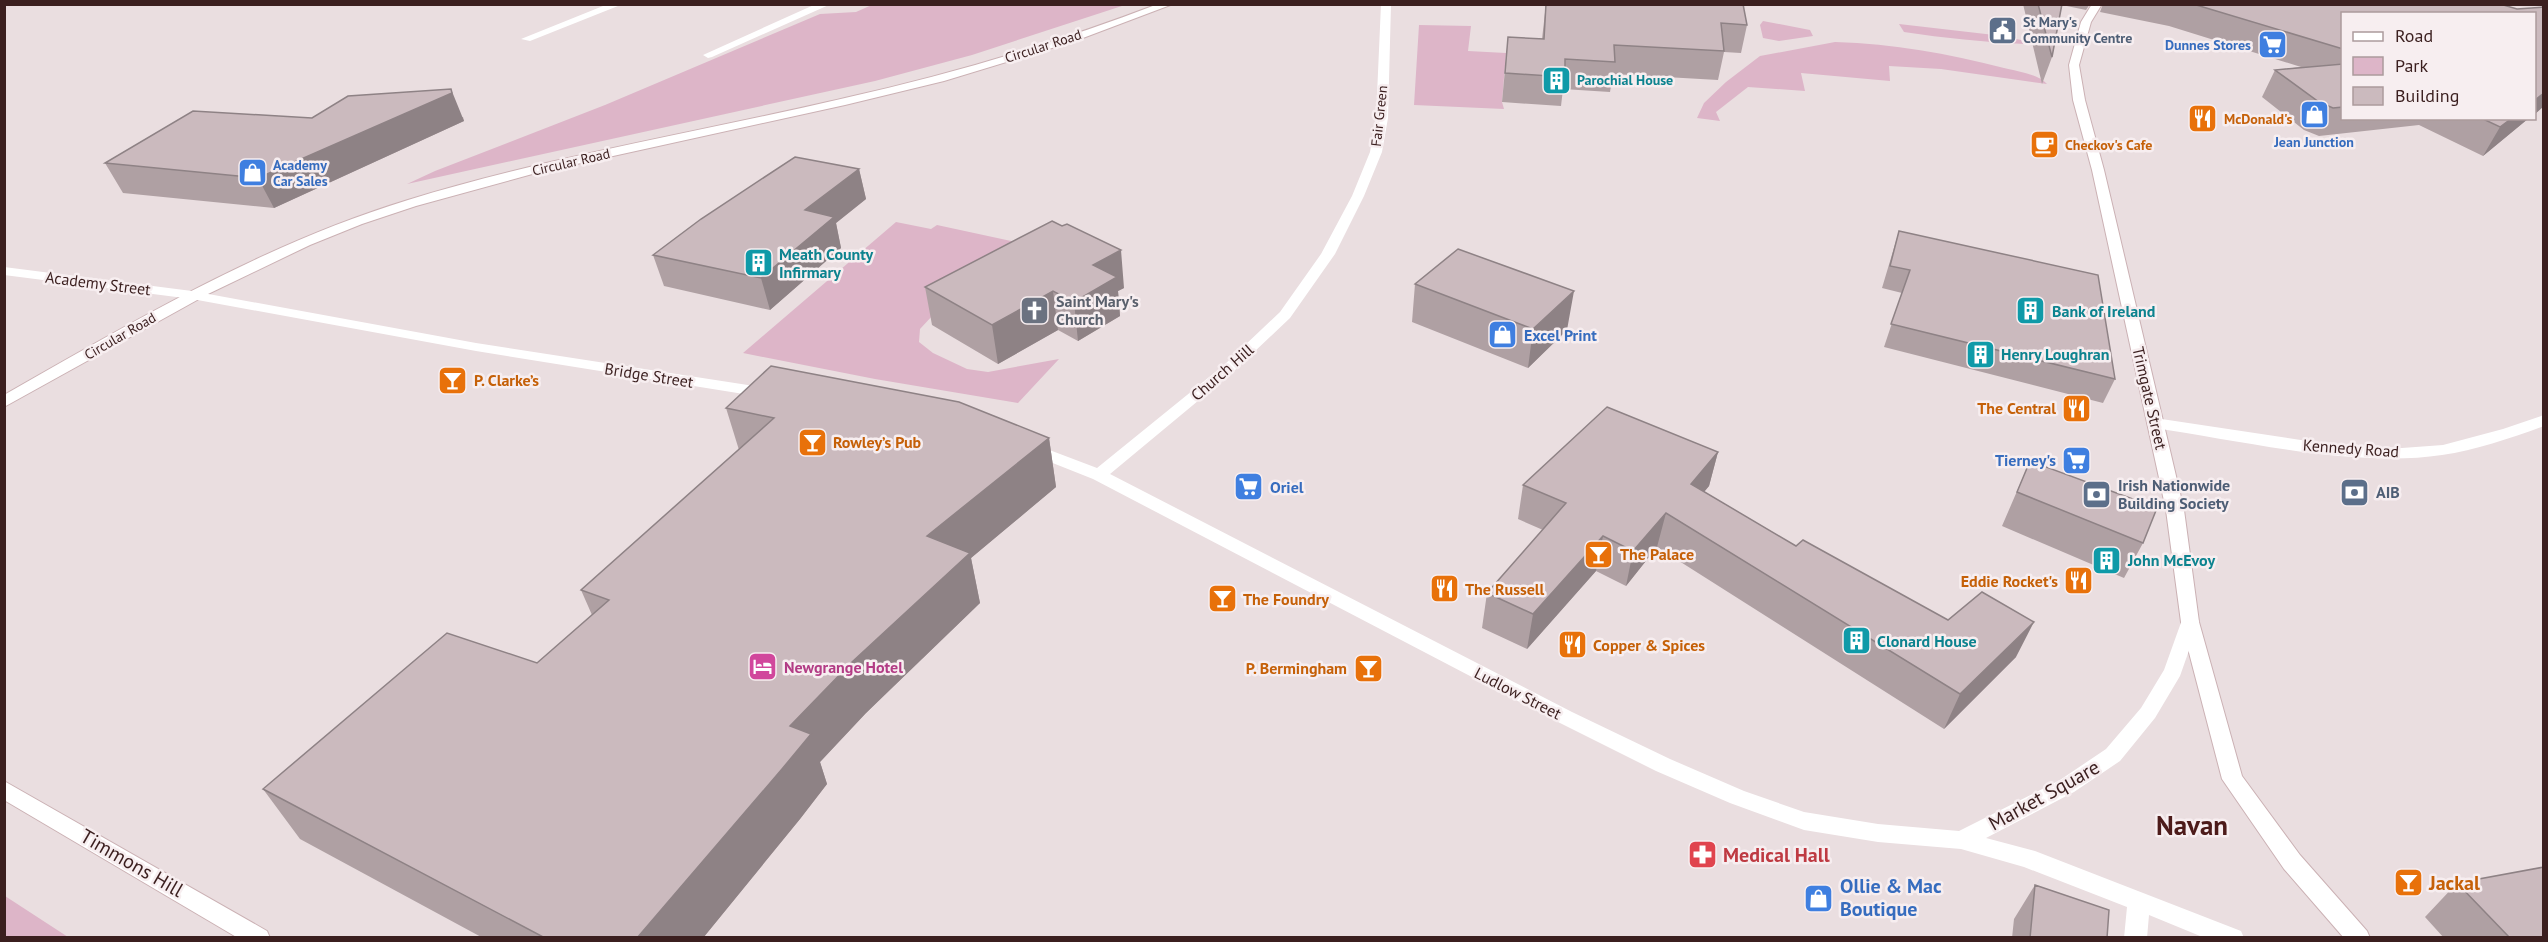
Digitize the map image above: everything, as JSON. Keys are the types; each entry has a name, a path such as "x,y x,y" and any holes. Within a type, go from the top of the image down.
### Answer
{"street":[{"path":"526,39 618,4"},
{"path":"708,55 826,4"},
{"name":"Circular Road","path":"4,402 192,295 313,238 408,204 498,178 908,87 1051,44 1168,4"},
{"name":"Fair Green","path":"1328,254 1358,196 1376,152 1382,118 1386,4"},
{"name":"Trimgate Street","path":"2097,4 2086,22 2074,64 2079,100 2098,170 2175,510 2190,622"},
{"name":"Church Hill","path":"1099,475 1229,368 1285,315 1328,254"},
{"name":"Academy Street","path":"4,271 192,295"},
{"name":"Bridge Street","path":"192,295 476,347 785,396"},
{"name":"Kennedy Road","path":"2155,423 2327,449 2402,453 2443,450 2509,433 2544,420"},
{"path":"1016,443 1099,475"},
{"name":"Ludlow Street","path":"1099,475 1555,712 1663,765 1737,797 1804,821 1878,833 1961,840"},
{"path":"2190,622 2232,779 2292,862 2359,938"},
{"name":"Market Square","path":"1961,840 2067,786 2113,755 2148,713 2173,671 2190,622"},
{"name":"Timmons Hill","path":"4,789 258,938"},
{"name":"Market Square","path":"1961,840 2027,858 2233,938"},
{"path":"2135,938 2139,902"}],"green space":[{"path":"874,4 1125,5 972,55 875,81 407,184 605,105 820,14 856,12"},
{"path":"1763,21 1810,30 1813,36 1779,41 1763,38 1760,25"},
{"path":"1899,24 2003,36 2030,42 2024,44 1994,42 1904,32"},
{"path":"1419,25 1471,26 1468,51 1506,53 1502,102 1504,109 1414,105"},
{"path":"1835,42 1900,47 1941,54 2027,73 2047,84 1941,69 1889,66 1890,81 1801,73 1805,91 1748,87 1716,112 1720,121 1697,118 1704,103 1726,82 1760,56"},
{"path":"896,222 931,229 937,225 1053,250 933,315 920,329 919,342 933,353 967,369 988,372 1059,359 1018,403 875,379 743,353"},
{"path":"5,896 68,937 5,937"}],"building":[{"path":"1546,4 1743,4 1747,25 1721,23 1724,51 1614,45 1615,62 1565,59 1565,77 1505,73 1508,37 1544,39"},
{"path":"2038,4 2062,4 2052,57"},
{"path":"2193,4 2500,4 2517,9 2544,7 2544,93 2536,99 2536,12 2341,12 2341,48"},
{"path":"2341,64 2341,107 2333,108 2319,102 2275,70"},
{"path":"451,89 452,93 258,178 105,163 193,111 312,118 348,96"},
{"path":"2485,120 2509,120 2500,127"},
{"path":"795,157 859,169 805,210 834,217 761,278 653,255 701,219"},
{"path":"1052,221 1062,226 1067,224 1121,250 1093,265 1117,277 1074,302 1053,291 992,325 925,287"},
{"path":"1899,231 2098,275 2115,379 1891,324 1910,270 1890,266"},
{"path":"1458,249 1574,291 1533,329 1415,284"},
{"name":"Newgrange Hotel","path":"771,366 959,402 1049,438 927,536 970,553 852,662 790,726 811,734 637,938 545,938 263,789 447,633 537,663 609,600 581,590 774,418 726,408"},
{"path":"1607,407 1718,452 1691,484 1796,546 1803,540 1948,620 1982,592 2034,622 1960,694 1666,513 1633,551 1603,536 1533,614 1487,593 1566,503 1523,485"},
{"path":"2030,461 2157,508 2143,543 2017,492"},
{"path":"2544,867 2544,938 2510,938 2457,883"},
{"path":"2035,885 2109,910 2107,938 2030,938"}],"place":[{"name":"St Mary's Community Centre","path":"2002,30"},
{"name":"Dunnes Stores","path":"2272,45"},
{"name":"Parochial House","path":"1556,80"},
{"name":"Jean Junction","path":"2314,115"},
{"name":"McDonald's","path":"2203,119"},
{"name":"Checkov's Cafe","path":"2044,145"},
{"name":"Academy Car Sales","path":"252,173"},
{"name":"Meath County Infirmary","path":"758,263"},
{"name":"Saint Mary's Church","path":"1035,310"},
{"name":"Bank of Ireland","path":"2031,311"},
{"name":"Excel Print","path":"1503,335"},
{"name":"Henry Loughran","path":"1980,354"},
{"name":"P. Clarke’s","path":"453,380"},
{"name":"The Central","path":"2077,408"},
{"name":"Rowley’s Pub","path":"812,442"},
{"name":"Tierney's","path":"2077,460"},
{"name":"Oriel","path":"1249,487"},
{"name":"AIB","path":"2355,492"},
{"name":"Irish Nationwide Building Society","path":"2097,494"},
{"name":"The Palace","path":"1599,554"},
{"name":"John McEvoy","path":"2107,560"},
{"name":"Eddie Rocket's","path":"2079,581"},
{"name":"The Russell","path":"1444,589"},
{"name":"The Foundry","path":"1222,599"},
{"name":"Clonard House","path":"1856,641"},
{"name":"Copper & Spices","path":"1572,645"},
{"name":"Newgrange Hotel","path":"763,667"},
{"name":"P. Bermingham","path":"1368,668"},
{"name":"Medical Hall","path":"1702,855"},
{"name":"Jackal","path":"2408,883"},
{"name":"Ollie & Mac Boutique","path":"1819,898"}],"district":[{"name":"Navan","path":"2192,826"}]}
